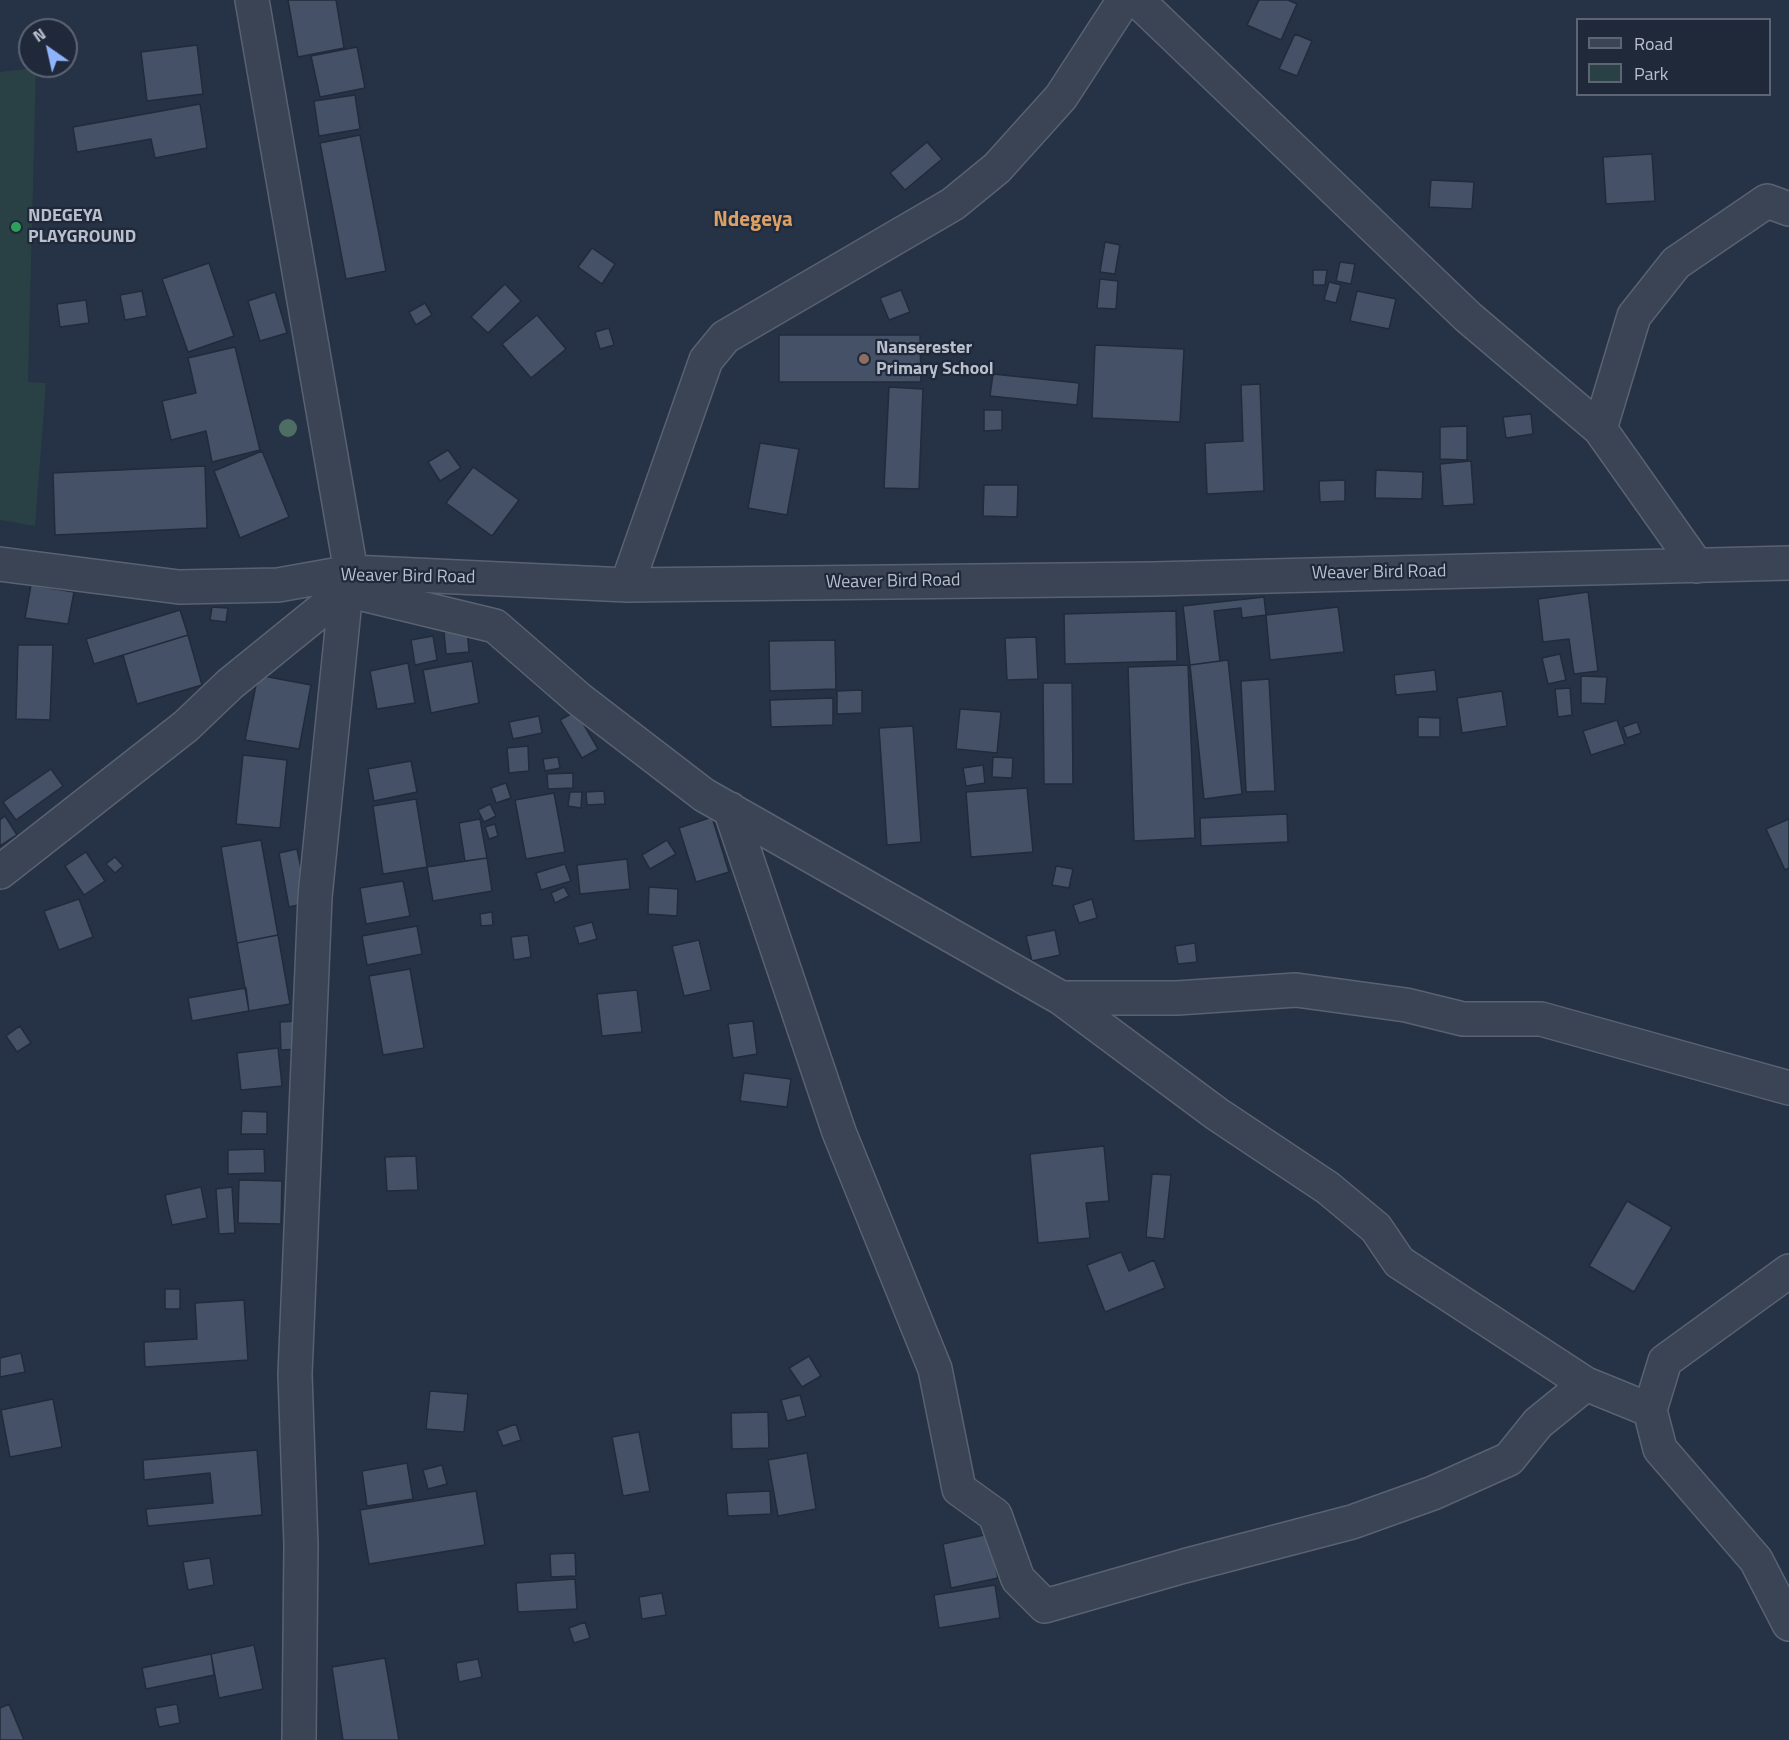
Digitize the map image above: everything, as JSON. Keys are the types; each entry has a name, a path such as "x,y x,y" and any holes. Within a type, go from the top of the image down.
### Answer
{"street":[{"path":"252,0 348,581 315,897 295,1374 301,1545 299,1740"},
{"path":"627,585 706,360 725,337 954,204 997,168 1061,97 1124,0"},
{"path":"1137,0 1468,317 1600,429 1697,566"},
{"path":"1600,429 1634,316 1676,262 1767,201 1789,209"},
{"name":"Weaver Bird Road","path":"0,564 179,587 348,581 627,585 1152,579 1789,563"},
{"path":"348,581 495,626 588,705 704,795 1061,998 1217,1114 1328,1188 1376,1228 1399,1262 1586,1384 1650,1410"},
{"path":"0,872 186,726 230,684 348,581"},
{"path":"730,809 839,1132 935,1369 959,1489 995,1515 1018,1580 1046,1606 1184,1566 1352,1522 1433,1493 1509,1459 1538,1423 1586,1384"},
{"path":"1061,998 1177,998 1296,990 1406,1005 1463,1019 1541,1019 1789,1088"},
{"path":"1789,1271 1665,1361 1650,1410 1660,1449 1756,1560 1789,1624"}],"green space":[{"name":"NDEGEYA PLAYGROUND","path":"18,70 18,78 36,78 28,382 46,383 35,526 0,520 0,72"}],"building":[{"path":"288,0 336,0 344,48 298,57"},
{"path":"1259,0 1288,0 1297,4 1281,40 1247,25"},
{"path":"1295,34 1312,41 1297,76 1279,69"},
{"path":"197,45 203,94 147,101 141,52"},
{"path":"357,47 365,88 320,97 311,56"},
{"path":"355,95 360,129 319,136 314,101"},
{"path":"200,104 207,148 155,158 151,139 77,152 73,127"},
{"path":"360,135 386,271 346,279 320,143"},
{"path":"927,142 942,159 905,190 890,173"},
{"path":"1652,154 1655,201 1606,204 1603,157"},
{"path":"1431,180 1474,182 1472,209 1429,207"},
{"path":"1105,242 1120,245 1115,274 1100,272"},
{"path":"592,248 615,264 602,284 578,267"},
{"path":"1340,262 1355,264 1351,284 1336,281"},
{"path":"209,263 234,336 188,352 162,279"},
{"path":"1313,270 1327,270 1325,285 1313,285"},
{"path":"1100,279 1118,281 1116,309 1097,308"},
{"path":"1329,282 1341,285 1336,303 1324,300"},
{"path":"505,284 521,301 488,333 471,317"},
{"path":"901,290 910,312 889,320 880,298"},
{"path":"142,291 147,316 125,320 120,295"},
{"path":"1357,291 1396,299 1389,329 1350,321"},
{"path":"275,292 287,333 260,341 248,301"},
{"path":"86,300 89,323 60,327 57,304"},
{"path":"425,303 432,315 416,325 409,312"},
{"path":"537,315 566,349 531,378 502,344"},
{"path":"609,328 614,345 600,349 595,332"},
{"path":"779,335 920,335 921,382 779,382"},
{"path":"1095,345 1184,349 1180,422 1092,418"},
{"path":"235,347 260,450 212,462 206,431 171,440 162,401 196,393 188,358"},
{"path":"993,374 1079,383 1077,405 990,396"},
{"path":"1260,384 1264,491 1207,494 1205,443 1243,441 1241,385"},
{"path":"889,387 923,389 919,489 884,488"},
{"path":"984,410 1002,410 1002,430 984,431"},
{"path":"1531,414 1533,434 1506,438 1503,417"},
{"path":"1467,426 1467,460 1440,459 1440,427"},
{"path":"760,443 799,449 787,515 748,508"},
{"path":"448,450 461,468 440,481 428,462"},
{"path":"262,451 289,517 240,538 214,471"},
{"path":"1471,461 1474,504 1443,506 1440,464"},
{"path":"205,466 207,528 55,535 53,473"},
{"path":"473,467 519,500 492,536 446,503"},
{"path":"1376,470 1423,472 1422,499 1375,498"},
{"path":"1345,480 1345,501 1320,502 1319,481"},
{"path":"984,485 1018,485 1017,517 983,516"},
{"path":"31,585 74,592 68,624 25,618"},
{"path":"1588,592 1598,671 1574,674 1569,639 1543,642 1538,599"},
{"path":"1264,597 1266,615 1242,618 1241,608 1214,611 1220,661 1190,665 1183,606"},
{"path":"212,607 228,608 226,622 210,620"},
{"path":"1338,607 1344,652 1270,660 1266,615"},
{"path":"180,610 188,635 94,664 86,639"},
{"path":"1176,611 1177,661 1065,664 1064,614"},
{"path":"467,629 469,652 446,654 444,632"},
{"path":"188,635 202,685 137,704 123,655"},
{"path":"433,636 437,660 415,665 411,640"},
{"path":"1036,637 1038,679 1007,680 1005,638"},
{"path":"835,640 836,689 770,691 769,641"},
{"path":"18,645 53,645 50,720 16,719"},
{"path":"1560,654 1566,680 1548,684 1542,658"},
{"path":"1228,660 1242,794 1204,799 1190,665"},
{"path":"472,661 479,703 431,713 423,670"},
{"path":"408,663 415,703 377,709 370,671"},
{"path":"1188,665 1195,838 1134,841 1128,667"},
{"path":"1435,670 1437,691 1396,695 1394,675"},
{"path":"258,675 311,685 299,749 245,740"},
{"path":"1581,676 1607,677 1605,704 1581,703"},
{"path":"1269,679 1275,791 1246,792 1241,681"},
{"path":"1043,683 1072,683 1073,784 1044,784"},
{"path":"1570,688 1572,715 1558,717 1555,689"},
{"path":"862,690 862,713 837,714 837,691"},
{"path":"1502,691 1507,726 1462,733 1457,698"},
{"path":"833,698 833,725 771,727 770,700"},
{"path":"960,709 1001,712 997,753 956,749"},
{"path":"576,711 598,749 582,758 560,720"},
{"path":"539,716 542,733 513,739 509,722"},
{"path":"1418,717 1440,718 1440,737 1418,737"},
{"path":"1617,720 1625,744 1591,755 1583,731"},
{"path":"1637,722 1641,733 1627,738 1623,727"},
{"path":"913,726 921,842 887,845 879,728"},
{"path":"528,746 529,771 509,773 507,748"},
{"path":"243,755 287,760 280,828 236,824"},
{"path":"558,757 560,768 545,771 543,759"},
{"path":"993,757 1013,758 1012,778 992,777"},
{"path":"411,761 417,792 374,801 368,769"},
{"path":"983,765 985,783 966,786 963,768"},
{"path":"51,769 63,786 16,820 3,802"},
{"path":"573,773 573,788 548,789 547,774"},
{"path":"506,783 511,798 496,803 491,788"},
{"path":"1027,788 1033,852 971,857 966,792"},
{"path":"604,791 605,804 587,805 586,792"},
{"path":"570,792 582,792 581,808 568,806"},
{"path":"554,793 565,852 526,859 515,800"},
{"path":"416,799 427,867 383,874 373,806"},
{"path":"490,804 496,816 484,822 478,810"},
{"path":"1287,814 1288,842 1201,846 1200,818"},
{"path":"5,816 17,835 0,846 0,820"},
{"path":"712,817 729,872 696,882 679,828"},
{"path":"480,819 487,858 465,861 459,823"},
{"path":"1789,819 1789,868 1785,870 1766,829"},
{"path":"495,824 498,836 489,839 485,827"},
{"path":"261,840 278,935 237,943 221,847"},
{"path":"667,840 676,854 650,869 642,855"},
{"path":"297,849 308,903 289,907 279,853"},
{"path":"86,852 105,881 84,895 65,866"},
{"path":"115,857 123,866 115,873 106,864"},
{"path":"487,858 492,891 433,901 427,867"},
{"path":"627,859 630,889 580,894 577,865"},
{"path":"565,864 571,881 541,890 536,873"},
{"path":"1056,866 1073,869 1069,888 1052,885"},
{"path":"403,881 410,916 366,924 360,888"},
{"path":"564,887 569,896 555,903 551,893"},
{"path":"649,887 678,889 677,916 648,914"},
{"path":"79,899 93,937 59,950 44,911"},
{"path":"1092,899 1097,918 1079,923 1073,905"},
{"path":"492,912 493,925 481,926 480,914"},
{"path":"592,922 597,939 579,944 574,927"},
{"path":"417,926 422,954 367,965 362,936"},
{"path":"1055,930 1060,955 1032,961 1026,936"},
{"path":"278,935 290,1004 249,1011 237,943"},
{"path":"528,935 531,957 514,960 511,937"},
{"path":"699,940 711,990 684,996 672,946"},
{"path":"1195,943 1197,962 1178,964 1175,946"},
{"path":"410,969 424,1048 383,1055 369,976"},
{"path":"246,988 249,1011 192,1021 188,998"},
{"path":"637,990 642,1032 602,1036 597,994"},
{"path":"299,1021 300,1049 281,1050 280,1022"},
{"path":"753,1021 757,1054 733,1058 728,1024"},
{"path":"20,1026 31,1043 17,1052 6,1036"},
{"path":"278,1048 282,1086 241,1090 237,1053"},
{"path":"744,1073 791,1079 787,1107 740,1101"},
{"path":"242,1111 267,1112 267,1134 241,1134"},
{"path":"1104,1146 1109,1201 1086,1203 1090,1238 1038,1243 1030,1154"},
{"path":"264,1149 265,1173 228,1174 228,1150"},
{"path":"416,1156 418,1190 387,1191 385,1157"},
{"path":"1152,1174 1171,1175 1164,1239 1146,1237"},
{"path":"239,1180 282,1181 281,1224 238,1223"},
{"path":"201,1187 207,1218 172,1225 165,1195"},
{"path":"232,1187 235,1233 219,1234 216,1189"},
{"path":"1627,1201 1672,1227 1634,1292 1589,1266"},
{"path":"1121,1252 1129,1271 1154,1260 1165,1288 1105,1312 1087,1265"},
{"path":"165,1289 180,1289 180,1309 165,1309"},
{"path":"244,1300 248,1360 145,1367 144,1342 197,1339 195,1303"},
{"path":"21,1353 25,1372 0,1377 0,1358"},
{"path":"809,1356 821,1376 802,1387 789,1368"},
{"path":"430,1391 468,1394 464,1432 426,1429"},
{"path":"800,1395 806,1416 787,1421 781,1400"},
{"path":"53,1399 62,1447 10,1457 1,1410"},
{"path":"768,1412 769,1448 732,1449 731,1413"},
{"path":"516,1424 521,1440 503,1446 497,1431"},
{"path":"639,1432 650,1491 623,1496 612,1437"},
{"path":"257,1450 262,1515 148,1526 146,1509 213,1503 210,1473 144,1480 143,1460"},
{"path":"807,1453 816,1509 778,1516 768,1460"},
{"path":"407,1463 413,1499 367,1506 362,1471"},
{"path":"442,1465 447,1484 428,1489 423,1470"},
{"path":"476,1491 485,1545 369,1564 360,1510"},
{"path":"770,1491 771,1514 728,1516 726,1493"},
{"path":"989,1534 998,1578 951,1588 943,1544"},
{"path":"575,1553 576,1576 551,1577 550,1554"},
{"path":"210,1558 214,1585 188,1590 183,1562"},
{"path":"575,1579 577,1609 518,1612 516,1583"},
{"path":"995,1585 1000,1618 939,1628 934,1595"},
{"path":"662,1593 666,1615 642,1619 639,1597"},
{"path":"585,1622 590,1638 574,1643 569,1628"},
{"path":"254,1645 263,1689 219,1698 211,1654"},
{"path":"211,1654 214,1675 146,1689 142,1668"},
{"path":"385,1658 399,1740 343,1740 332,1667"},
{"path":"478,1659 482,1677 459,1682 456,1663"},
{"path":"9,1704 24,1740 0,1740 0,1708"},
{"path":"177,1704 180,1723 159,1727 155,1708"}],"place":[{"name":"NDEGEYA PLAYGROUND","path":"16,227"},
{"name":"Nanserester Primary School","path":"864,359"}],"district":[{"name":"Ndegeya","path":"753,221"}]}
